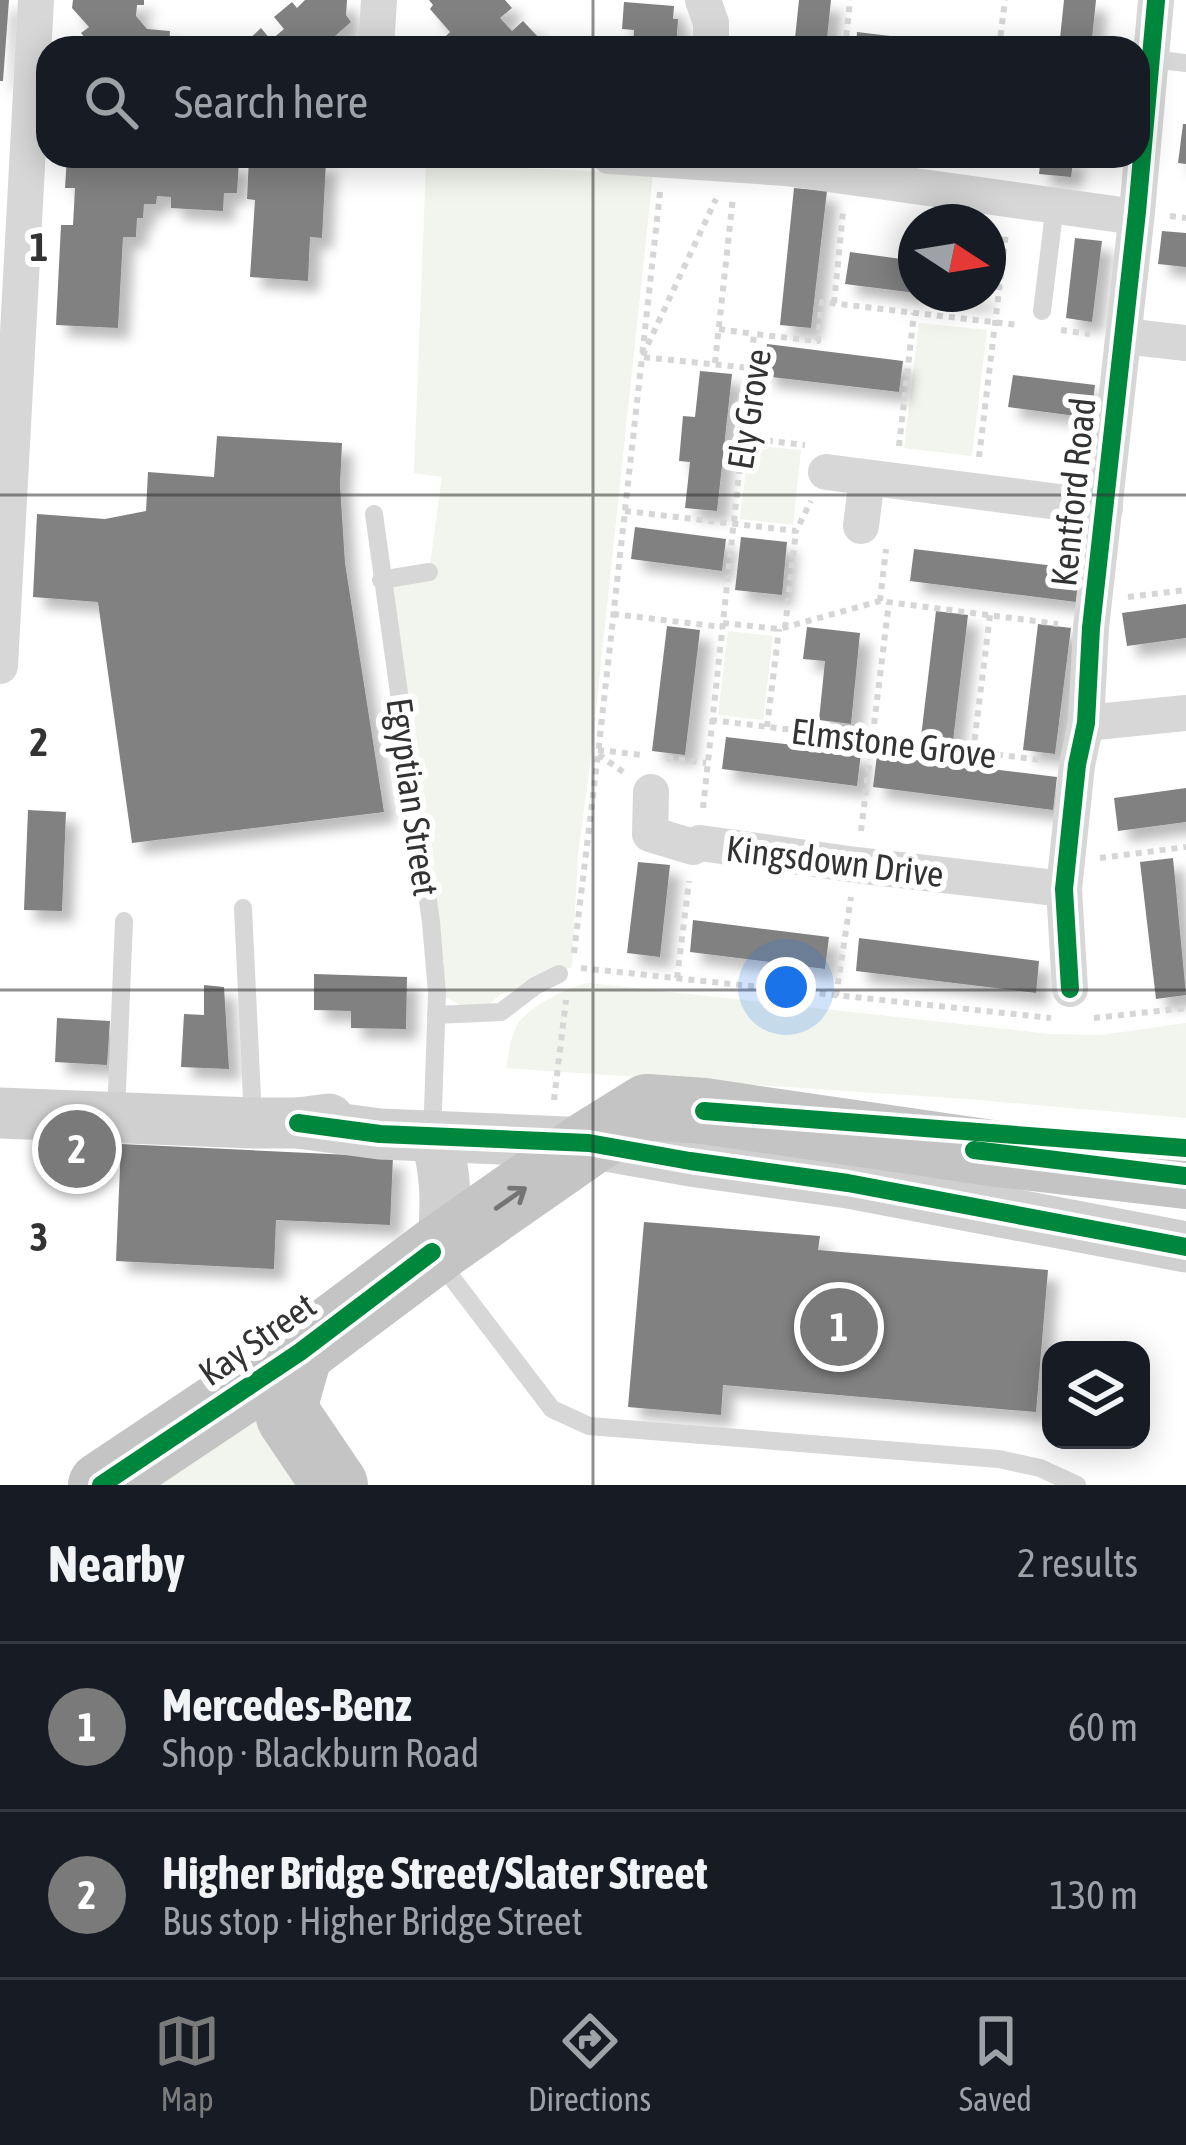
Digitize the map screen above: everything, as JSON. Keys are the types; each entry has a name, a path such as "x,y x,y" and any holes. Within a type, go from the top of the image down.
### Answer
{"highway":[{"name":"Kay Street","path":"110,1482 300,1352 438,1249 572,1126 647,1107 704,1111 1186,1176"},
{"path":"300,1352 286,1401 289,1418 334,1485"}],"main road":[{"path":"0,1113 276,1123 380,1134 434,1124 572,1126 690,1161 848,1183 1186,1247"},
{"path":"434,1124 447,1200 438,1249"}],"street":[{"path":"36,0 37,36"},
{"path":"377,36 379,0"},
{"path":"703,0 711,36"},
{"name":"Kentford Road","path":"1150,149 1168,61 1156,1"},
{"path":"0,666 36,157"},
{"path":"776,168 1136,217"},
{"name":"Kentford Road","path":"1071,1009 1065,876 1086,723 1093,615 1136,217 1146,168"},
{"path":"1124,337 1186,344"},
{"path":"826,472 1105,508"},
{"path":"861,526 881,479"},
{"path":"1086,723 1186,713"},
{"name":"Kingsdown Drive","path":"651,791 650,834 696,845 856,865 1065,876"}],"lane":[{"path":"1040,319 1055,206"},
{"name":"Egyptian Street","path":"374,514 431,922 436,1016 434,1124"},
{"path":"381,580 429,572"},
{"path":"243,908 276,1123"},
{"path":"116,1117 124,921"},
{"path":"436,1016 501,1012 566,970"},
{"path":"438,1249 552,1409 589,1426 998,1459 1040,1468 1077,1485"}],"path":[{"path":"846,36 850,0"},
{"path":"1000,36 1005,0"},
{"path":"572,1126 560,1042 566,970 598,754 642,357 703,168"},
{"path":"642,357 703,168"},
{"path":"707,168 718,329 715,364"},
{"path":"846,176 834,303 996,322 1040,319"},
{"path":"975,491 1010,199"},
{"path":"881,479 914,313"},
{"path":"718,329 754,334"},
{"path":"1060,330 1124,337"},
{"path":"642,357 751,368"},
{"path":"743,438 809,446 826,472 796,531 767,727"},
{"path":"625,511 796,531"},
{"path":"614,614 782,628 880,601 990,615 1093,615 1186,590"},
{"path":"836,996 889,602"},
{"path":"973,752 990,615"},
{"path":"598,754 651,791"},
{"path":"1065,876 1185,847 1186,857"},
{"path":"566,970 836,996 1071,1009 1186,1008"}],"shaded area":[{"path":"426,168 653,174 578,855 572,967 535,986 501,994 478,1014 437,993 444,963 381,580 429,572 442,477 414,473"},
{"path":"919,323 987,330 972,456 904,448"},
{"path":"749,445 801,450 793,525 740,519"},
{"path":"728,631 773,636 763,720 718,715"},
{"path":"589,983 1051,1034 1102,1035 1186,1023 1186,1118 506,1068 520,1021 547,1000"},
{"path":"264,1405 306,1485 147,1485"}],"building":[{"path":"0,0 9,0 3,81 0,81"},
{"path":"73,0 144,0 144,5 137,5 136,16 147,29 170,31 170,36 83,36 81,33 89,27 72,8"},
{"path":"305,0 347,0 346,15 351,22 335,36 276,36 284,29 274,17 292,2 297,8"},
{"path":"429,0 505,0 512,8 500,18 512,31 523,21 537,36 446,36 450,32 430,9"},
{"path":"799,0 831,0 827,36 795,36"},
{"path":"1064,0 1096,0 1092,36 1060,36"},
{"path":"624,2 674,6 673,19 678,19 677,36 634,36 634,30 622,29"},
{"path":"1186,124 1186,164 1178,163"},
{"path":"66,168 239,168 237,193 224,193 223,211 171,208 171,197 157,196 156,204 144,204 136,237 123,237 118,328 56,325 61,225 73,225 75,188 65,188"},
{"path":"248,168 326,168 322,238 310,237 308,281 250,277 255,200 247,199"},
{"path":"1040,168 1072,168 1071,177 1039,174"},
{"path":"794,188 827,191 811,328 780,325"},
{"path":"1162,231 1186,233 1186,267 1158,264"},
{"path":"1075,238 1102,241 1092,322 1066,318"},
{"path":"850,252 898,259 898,291 845,284"},
{"path":"767,344 903,361 899,392 763,376"},
{"path":"700,371 732,374 717,511 685,508 690,462 679,461 683,416 695,417"},
{"path":"1013,375 1095,385 1091,418 1008,407"},
{"path":"217,436 342,443 345,563 384,812 132,843 98,602 33,597 37,514 105,519 146,511 148,472 214,477"},
{"path":"635,527 726,539 722,571 631,559"},
{"path":"741,537 787,542 782,595 735,590"},
{"path":"914,549 1080,569 1076,602 910,581"},
{"path":"1186,604 1186,638 1127,646 1122,613"},
{"path":"936,611 968,615 953,741 921,737"},
{"path":"1038,624 1071,628 1055,754 1023,750"},
{"path":"667,626 700,630 685,755 652,751"},
{"path":"807,627 860,633 851,724 819,720 825,661 803,659"},
{"path":"726,737 861,753 857,786 722,769"},
{"path":"877,755 1057,777 1053,810 873,787"},
{"path":"1186,788 1186,822 1118,831 1114,798"},
{"path":"28,810 66,812 62,911 24,910"},
{"path":"1173,858 1186,995 1156,999 1140,862"},
{"path":"638,862 670,865 660,957 627,953"},
{"path":"693,920 829,937 825,969 690,952"},
{"path":"859,938 1039,961 1036,993 856,971"},
{"path":"314,974 407,977 406,1029 351,1028 351,1011 314,1010"},
{"path":"204,985 224,987 229,1069 181,1067 184,1014 204,1015"},
{"path":"57,1018 110,1021 107,1065 55,1062"},
{"path":"121,1144 393,1157 390,1225 276,1220 274,1269 116,1261"},
{"path":"644,1222 820,1236 818,1250 1048,1270 1036,1412 723,1385 721,1415 628,1407"}],"cycle path":[{"path":"1150,68 1156,1"},
{"path":"1070,989 1064,889 1086,723 1091,628 1141,168"},
{"path":"704,1111 1186,1148"},
{"path":"298,1123 380,1134 589,1143 848,1183 1186,1247"},
{"path":"974,1150 1186,1176"},
{"path":"101,1485 300,1352 432,1252"}],"place":[{"name":"Higher Bridge Street/Slater Street","path":"77,1149"},
{"name":"Mercedes-Benz","path":"839,1327"}]}
